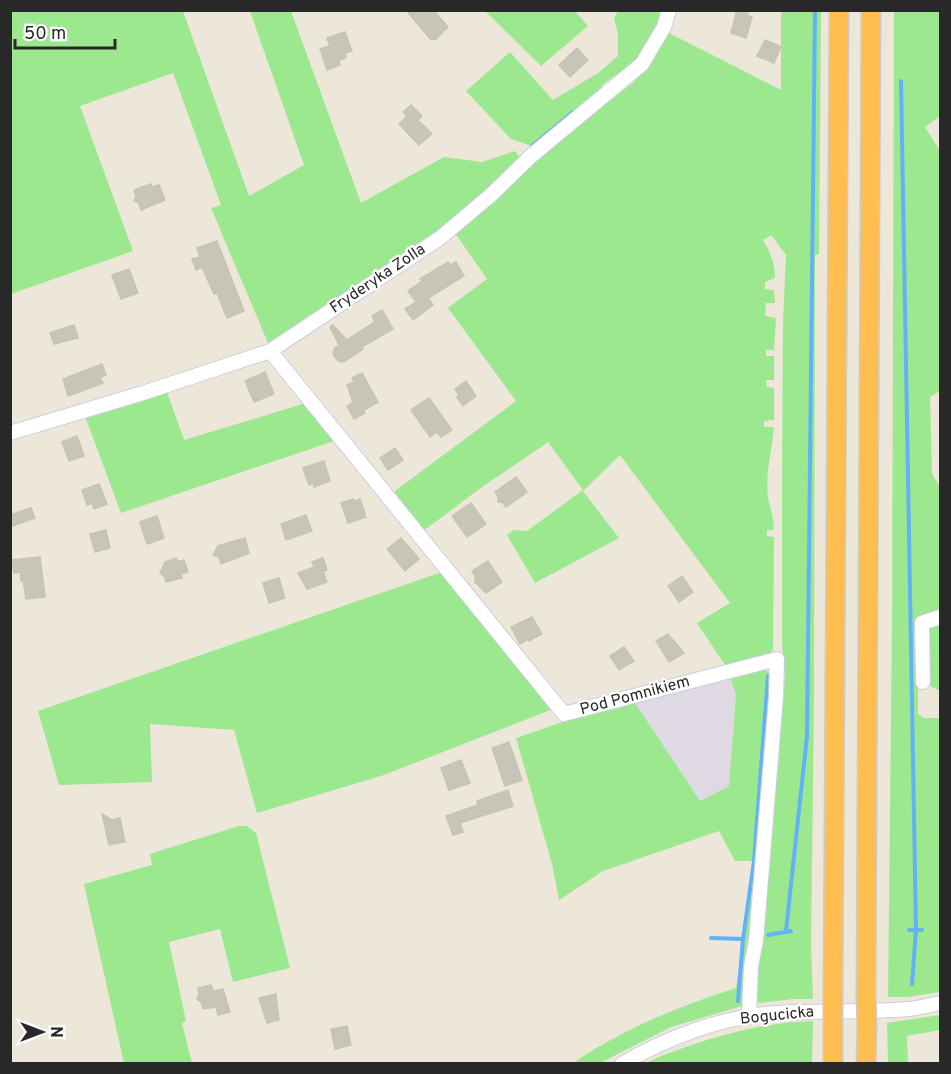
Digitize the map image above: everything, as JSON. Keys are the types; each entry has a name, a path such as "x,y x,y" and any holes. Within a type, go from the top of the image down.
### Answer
{"highway":[{"path":"833,1064 839,10"},
{"path":"866,1064 871,10"}],"street":[{"name":"Fryderyka Zolla","path":"10,433 270,351 440,238 491,195 531,156 642,64 664,27 669,10"},
{"name":"Pod Pomnikiem","path":"270,351 564,714 777,659 776,697 756,940 751,967 749,1017"},
{"path":"923,682 922,623 940,617"},
{"name":"Bogucicka","path":"622,1064 685,1034 714,1024 749,1017 795,1012 910,1009 940,1003"}],"shaded area":[{"path":"729,675 736,693 729,786 700,801 635,703"}],"green space":[{"path":"10,11 183,11 249,196 304,165 250,11 291,11 361,203 444,157 482,162 515,151 521,159 542,153 633,83 650,63 667,32 781,90 781,11 821,11 819,254 815,255 811,944 813,999 759,1003 756,999 785,678 782,642 782,480 783,322 786,255 771,235 763,240 772,258 775,278 765,282 765,289 774,290 775,303 766,303 765,316 776,318 774,350 766,350 766,356 774,356 774,380 766,380 767,387 774,388 774,420 764,421 764,427 774,427 767,488 774,530 767,530 767,536 774,537 773,649 770,655 727,668 697,623 730,603 620,455 583,491 619,538 535,583 507,535 514,530 527,531 583,490 548,442 422,532 391,494 516,401 448,308 487,279 448,223 378,272 268,343 211,208 221,205 173,73 80,106 133,251 11,294"},
{"path":"485,11 575,11 588,26 541,66"},
{"path":"618,11 663,11 640,60 602,85 602,90 532,146 511,139 466,91 510,52 553,100 598,73 618,56 618,35 614,18"},
{"path":"894,11 940,11 940,116 925,127 940,151 940,391 930,397 932,474 940,487 940,612 918,619 918,713 923,718 940,718 940,992 908,997 888,997"},
{"path":"167,392 184,440 306,403 334,441 121,513 85,416"},
{"path":"442,572 553,709 384,775 257,813 234,730 150,724 152,782 59,785 38,711"},
{"path":"940,621 940,691 928,685 927,625"},
{"path":"764,668 772,676 751,942 744,963 742,1006 671,1027 600,1063 573,1063 632,1029 736,988 754,861 735,861 719,831 603,871 559,900 552,864 516,738 583,715 635,703 700,801 729,786 736,694 729,675"},
{"path":"239,826 247,826 256,833 290,968 233,982 220,929 169,942 186,1021 182,1023 192,1063 124,1063 84,884 152,865 150,854"},
{"path":"940,1015 940,1030 907,1036 908,1063 888,1063 887,1023"},
{"path":"813,1021 812,1063 647,1063 714,1038 752,1028"}],"building":[{"path":"406,10 433,10 448,27 436,39 431,40"},
{"path":"737,10 749,10 747,15 752,17 746,38 731,33"},
{"path":"345,32 352,51 345,53 346,58 339,60 340,65 327,70 320,49 330,46 327,38"},
{"path":"765,40 781,47 774,63 757,56"},
{"path":"577,48 588,60 570,77 559,65"},
{"path":"411,105 422,116 418,120 432,134 419,145 399,124 407,116 403,112"},
{"path":"151,184 152,187 159,185 165,200 141,210 139,203 134,201 136,196 134,190"},
{"path":"217,241 244,311 227,318 217,293 214,294 202,267 196,270 192,259 200,257 197,248"},
{"path":"448,262 450,265 456,262 464,276 428,298 433,305 413,320 405,309 416,302 408,291 422,281 420,279"},
{"path":"129,269 138,293 121,299 112,275"},
{"path":"382,310 393,329 362,347 363,349 344,362 338,361 333,354 334,349 339,345 330,327 333,325 347,340 375,322 372,316"},
{"path":"74,325 78,338 54,344 50,333"},
{"path":"102,364 106,375 100,377 103,383 68,396 63,379"},
{"path":"265,372 274,394 254,402 245,381"},
{"path":"362,373 378,402 354,419 347,406 353,402 347,385 354,382 352,378"},
{"path":"466,381 476,396 463,406 455,389"},
{"path":"429,398 452,430 441,437 437,432 430,437 411,410"},
{"path":"77,436 84,456 69,461 62,442"},
{"path":"395,448 403,460 388,470 380,458"},
{"path":"324,461 330,481 314,487 313,483 309,485 303,468"},
{"path":"516,477 527,492 506,507 502,502 498,502 495,492"},
{"path":"99,484 107,504 94,509 92,503 87,505 82,490"},
{"path":"353,499 354,501 360,499 366,517 348,523 341,503"},
{"path":"471,503 486,524 467,537 452,516"},
{"path":"31,508 35,518 10,527 10,515"},
{"path":"306,515 312,531 286,540 281,524"},
{"path":"157,516 164,538 147,544 140,522"},
{"path":"106,530 110,548 95,552 90,534"},
{"path":"245,538 249,553 221,564 219,557 213,555 218,546"},
{"path":"401,538 419,559 405,571 387,549"},
{"path":"40,557 45,597 26,599 23,580 21,581 20,572 14,573 12,560"},
{"path":"176,558 177,562 184,560 188,572 181,574 182,578 166,582 160,573 165,562"},
{"path":"323,558 327,570 323,571 327,582 307,589 298,573 314,567 312,562"},
{"path":"488,561 502,582 486,593 475,582 475,575 472,571"},
{"path":"682,576 693,592 679,602 668,586"},
{"path":"279,578 285,598 269,603 263,583"},
{"path":"532,617 542,634 520,644 511,627"},
{"path":"668,634 684,653 669,662 656,641"},
{"path":"624,647 634,661 619,670 610,656"},
{"path":"509,742 522,780 505,786 492,748"},
{"path":"461,760 470,783 449,790 441,768"},
{"path":"508,790 513,806 460,823 463,832 453,835 446,816 478,805 477,801"},
{"path":"102,814 112,820 120,818 125,842 109,845"},
{"path":"211,985 213,991 223,989 230,1012 218,1015 216,1007 203,1009 201,1002 197,999 198,988"},
{"path":"276,994 279,1020 267,1023 259,998"},
{"path":"347,1026 351,1045 335,1049 331,1029"}],"waterway":[{"path":"786,931 807,736 815,10"},
{"path":"901,81 916,930 912,984"},
{"path":"532,146 573,112"},
{"path":"738,1001 743,939 754,861 768,676"},
{"path":"909,930 922,930"},
{"path":"768,935 791,931"},
{"path":"711,938 743,939"}]}
